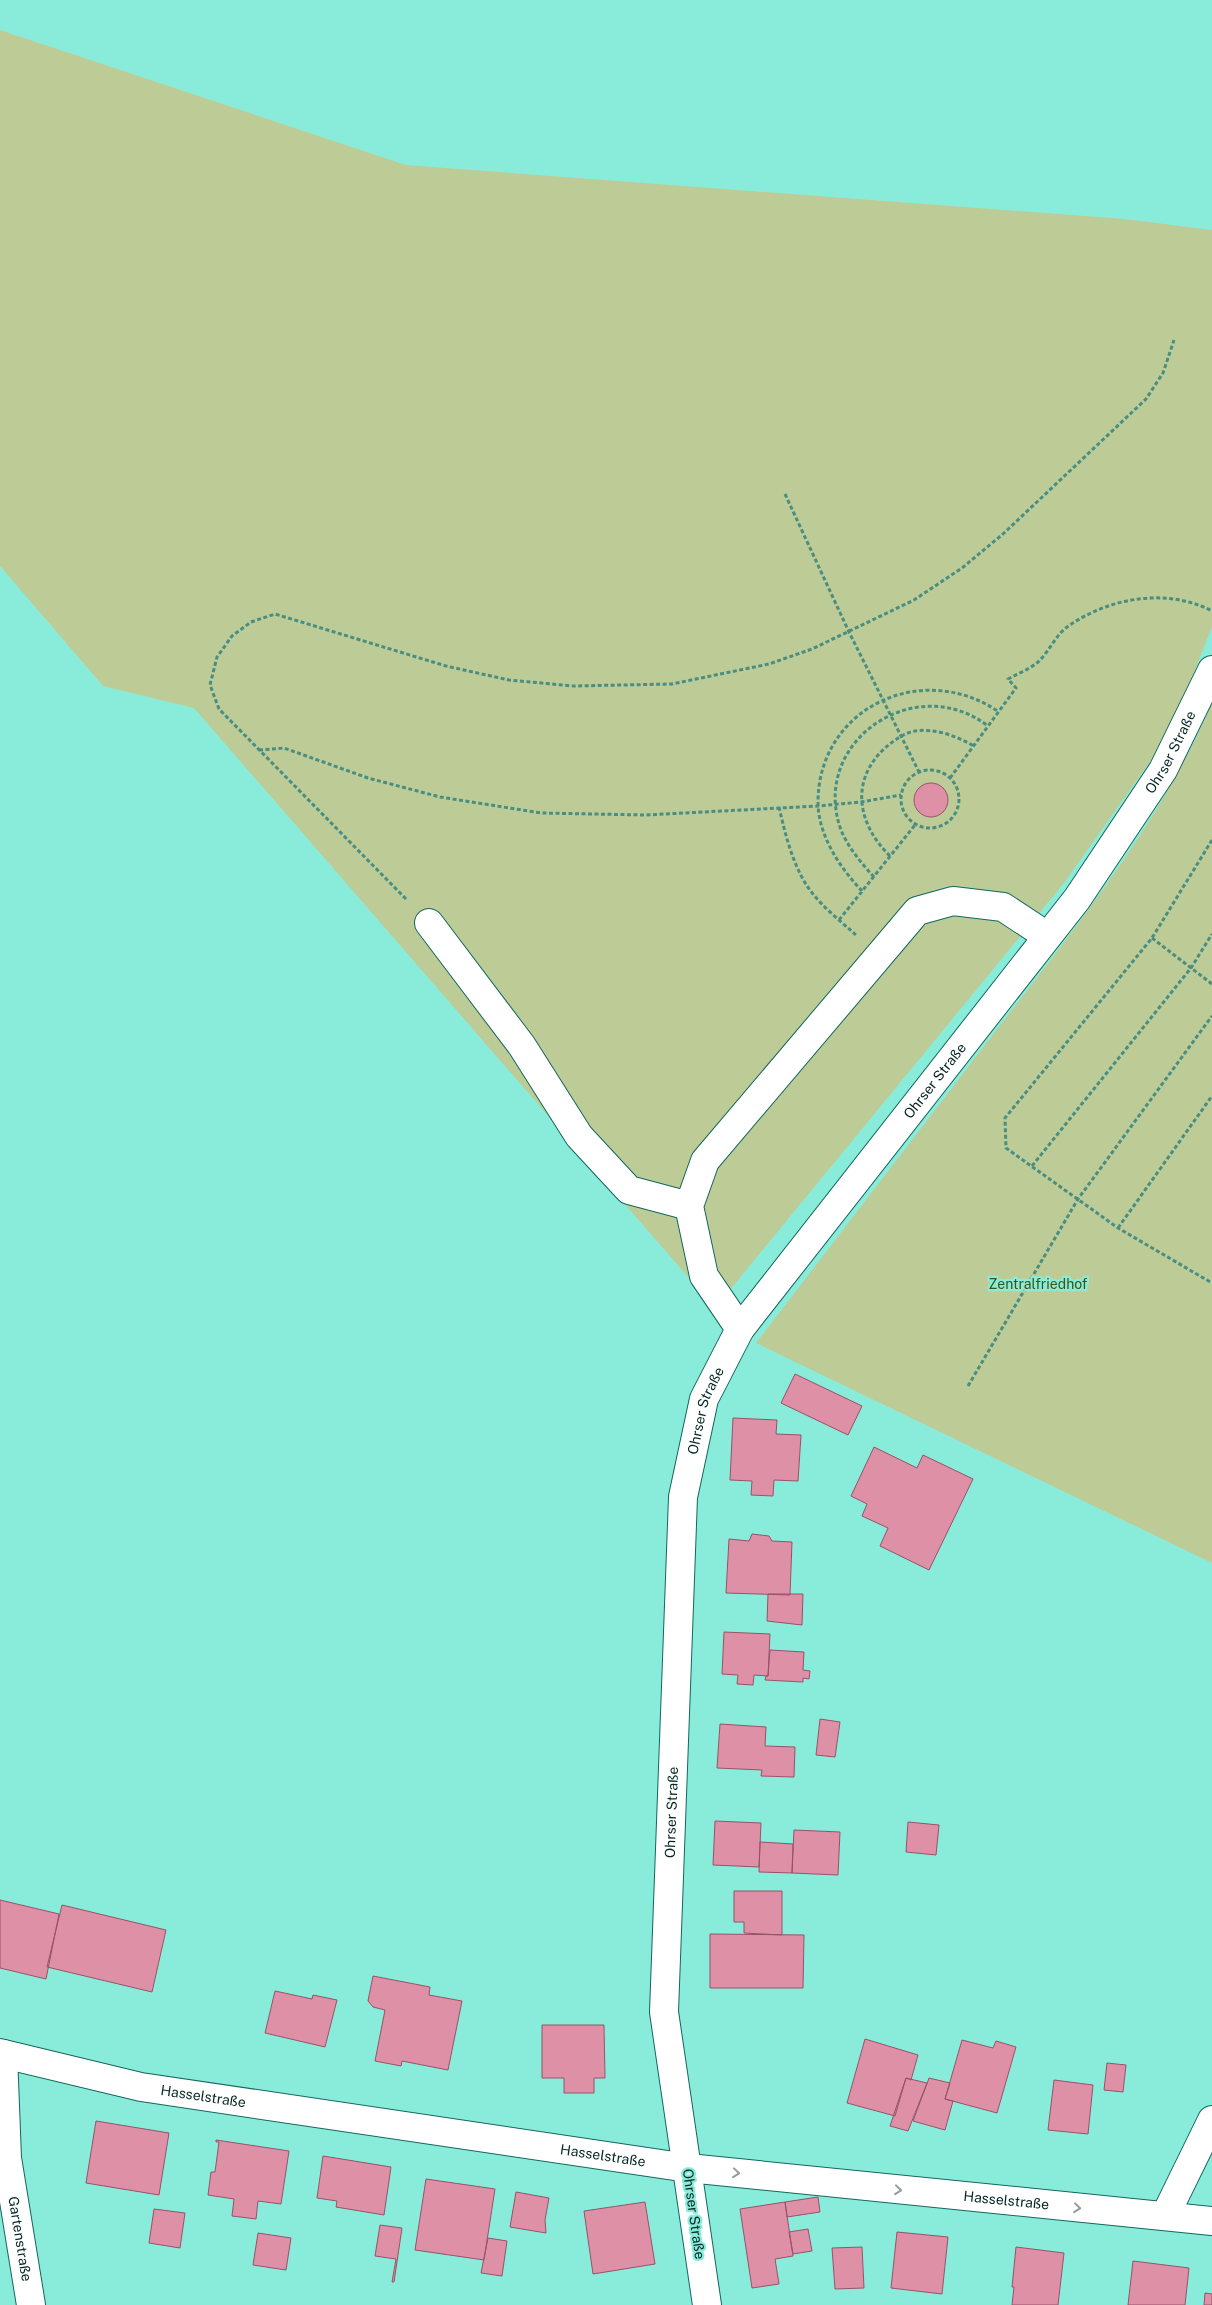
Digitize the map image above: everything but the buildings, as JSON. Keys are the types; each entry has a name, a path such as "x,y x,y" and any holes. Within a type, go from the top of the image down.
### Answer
{"street":[{"name":"Ohrser Straße","path":"707,2305 664,2012 683,1497 704,1399 740,1329 1077,899 1164,770 1212,670"},
{"path":"740,1329 704,1276 689,1206 704,1161 917,911 953,901 1003,907 1047,936"},
{"path":"429,923 522,1046 585,1143 629,1190 689,1206"},
{"name":"Hasselstraße","path":"2,2054 141,2087 688,2168 1212,2221"},
{"name":"Gartenstraße","path":"2,2054 7,2158 31,2305"},
{"path":"1165,2216 1212,2120"}],"path":[{"path":"429,923 219,709 210,685 217,657 232,636 251,622 275,614 446,666 510,680 573,686 672,684 728,674 769,664 812,649 914,600 962,568 1003,534 1146,399 1162,373 1174,340"},
{"path":"785,494 849,632 919,772"},
{"path":"950,778 1016,688 1008,679 1037,663 1066,628 1096,611 1141,598 1172,599 1212,611"},
{"path":"862,891 834,856 824,832 818,806 820,780 829,755 840,735 851,722 882,700 894,694 912,691 938,689 964,694 984,702 999,712"},
{"path":"874,877 848,843 841,829 836,804 837,781 844,762 857,740 870,727 890,714 919,706 950,706 965,711 989,726"},
{"path":"890,856 877,844 869,831 861,802 862,784 877,755 901,737 914,731 934,731 957,736 974,746"},
{"path":"259,750 284,748 377,781 440,797 541,813 646,815 818,806 861,802 901,795"},
{"path":"935,770 950,778 959,792 960,803 956,814 948,823 937,828 926,828 915,825 906,817 901,795 905,784 912,775 935,770"},
{"path":"779,807 787,841 804,882 826,909 878,956"},
{"path":"839,920 915,825"},
{"path":"1212,840 1152,938 1005,1118 1006,1148 1118,1228 1212,1283"},
{"path":"1032,1166 1191,968 1212,934"},
{"path":"1152,938 1212,984"},
{"path":"968,1386 1078,1200 1212,1016"},
{"path":"1118,1228 1212,1096"}],"green space":[{"path":"0,30 406,165 1125,219 1212,230 1212,627 1187,690 1152,759 1064,883 715,1308 194,708 103,686 0,566"},
{"name":"Zentralfriedhof","path":"1212,703 1212,1563 756,1343 1062,945 1118,868 1170,787"}]}
